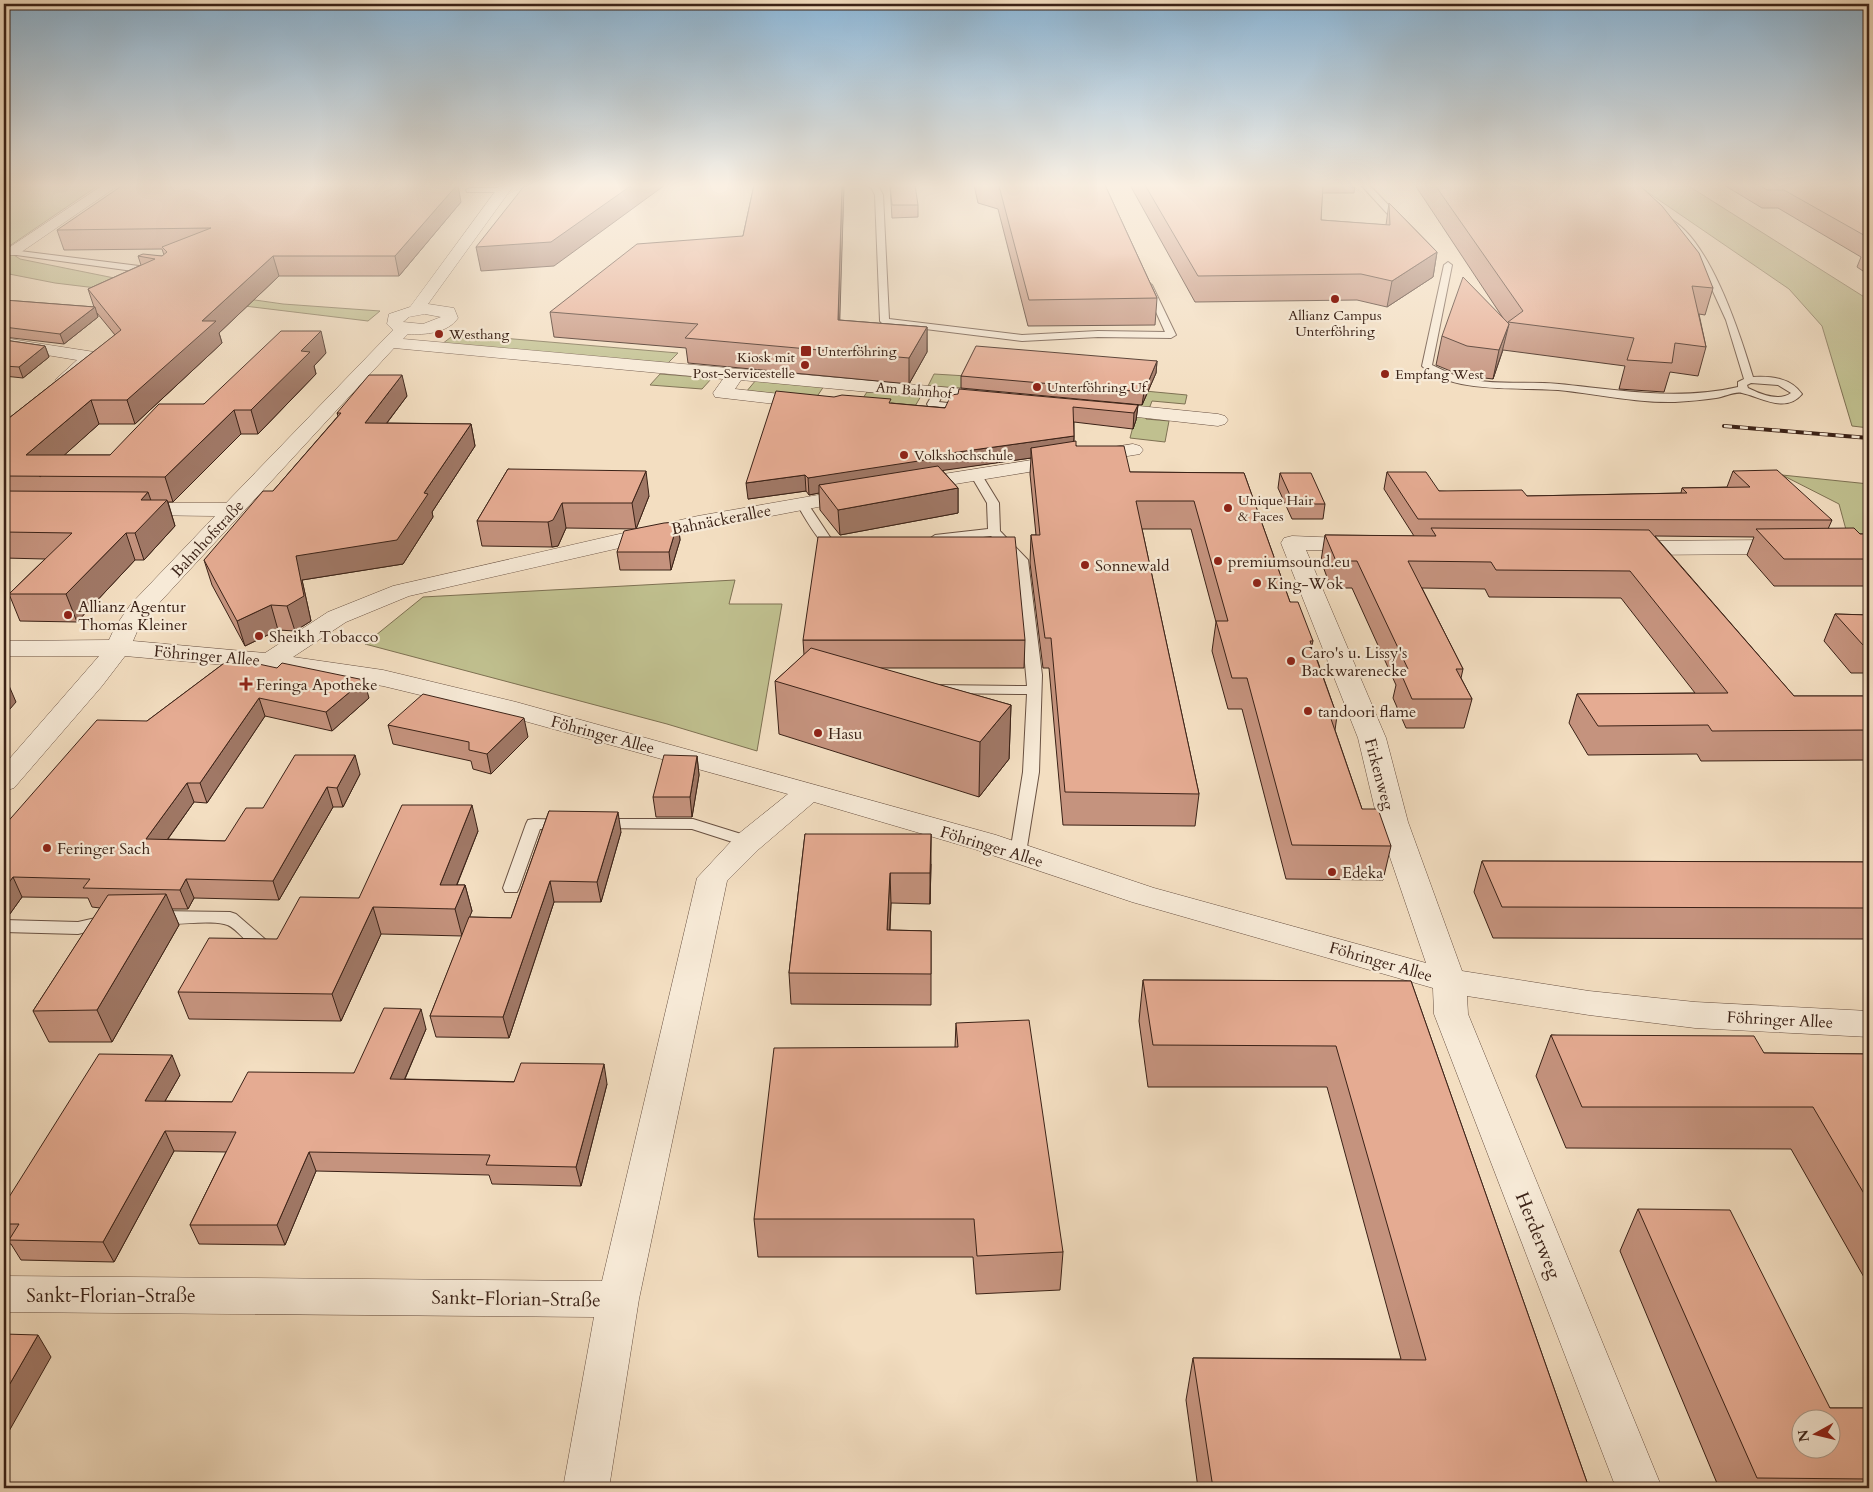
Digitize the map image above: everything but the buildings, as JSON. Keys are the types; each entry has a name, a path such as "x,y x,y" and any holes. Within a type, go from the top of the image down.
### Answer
{"street":[{"path":"416,310 455,255"},
{"path":"416,310 442,310 448,312 450,318 432,327 397,335 395,318 416,310"},
{"name":"Am Bahnhof","path":"397,335 736,374 848,384 933,403 1015,400"},
{"name":"Bahnhofstraße","path":"4,782 93,681 118,648 127,627 140,608 193,555 232,510 397,335"},
{"path":"4,343 83,354 89,358 50,392"},
{"path":"736,374 722,393 831,404 848,384"},
{"path":"1082,406 1218,420"},
{"name":"Bahnäckerallee","path":"270,661 336,617 401,591 688,525 802,503 1133,450"},
{"path":"112,509 232,510"},
{"name":"Firkenweg","path":"1380,545 1292,543 1372,738 1393,822 1449,980"},
{"path":"1611,548 1812,546"},
{"name":"Föhringer Allee","path":"4,648 118,648 270,661 383,678 497,706 808,791 1018,853 1143,895 1449,980 1589,1003 1695,1015 1869,1024"},
{"name":"Sankt-Florian-Straße","path":"4,1294 618,1299 712,878 748,842 790,809 808,791"},
{"name":"Herderweg","path":"1449,980 1451,1014 1639,1488"},
{"path":"586,1488 618,1299"}],"lane":[{"path":"30,255 167,272"},
{"path":"882,255 885,321 890,328 902,332 1002,344"},
{"path":"1448,265 1427,366 1451,377 1476,382 1558,387 1666,400 1711,397 1746,384 1730,320 1697,255"},
{"path":"66,260 136,258"},
{"path":"885,321 1022,338 1090,334 1171,335 1143,274"},
{"path":"933,403 953,406"},
{"path":"976,474 993,503 994,532 1022,560 1035,690 1031,772 1018,853"},
{"path":"802,503 824,538 841,551 851,550"},
{"path":"927,540 994,532"},
{"path":"918,689 1035,690"},
{"path":"511,888 534,824 693,824 748,842"},
{"path":"4,926 78,928 131,916 230,918 257,940"}],"green space":[{"path":"4,255 13,255 20,259 149,285 283,304 380,311 368,321 55,283 4,273"},
{"path":"1739,255 1797,255 1869,300 1869,428 1852,426 1822,326 1789,289"},
{"path":"455,334 678,353 668,363 442,344"},
{"path":"660,374 712,378 702,389 650,385"},
{"path":"934,374 967,376 962,388 928,386"},
{"path":"756,380 824,386 816,398 746,392"},
{"path":"1092,386 1187,395 1185,404 1152,401 1149,409 1086,403"},
{"path":"867,392 921,396 914,408 859,404"},
{"path":"1136,415 1146,416 1146,419 1169,421 1165,442 1130,438"},
{"path":"1782,475 1869,484 1869,538 1848,537 1839,504"},
{"path":"735,580 729,604 782,604 757,751 667,724 365,644 423,597"}],"railway":[{"path":"1724,426 1869,438"}],"place":[{"name":"Allianz Campus Unterföhring","path":"1335,299"},
{"name":"Westhang","path":"439,334"},
{"name":"Unterföhring","path":"806,351"},
{"name":"Kiosk mit Post-Servicestelle","path":"805,365"},
{"name":"Empfang West","path":"1385,374"},
{"name":"Unterföhring Uf","path":"1037,387"},
{"name":"Volkshochschule","path":"904,455"},
{"name":"Unique Hair & Faces","path":"1228,508"},
{"name":"premiumsound.eu","path":"1218,561"},
{"name":"Sonnewald","path":"1085,565"},
{"name":"King-Wok","path":"1257,583"},
{"name":"Allianz Agentur Thomas Kleiner","path":"68,615"},
{"name":"Sheikh Tobacco","path":"259,636"},
{"name":"Caro's u. Lissy's Backwarenecke","path":"1291,661"},
{"name":"Feringa Apotheke","path":"246,684"},
{"name":"tandoori flame","path":"1308,711"},
{"name":"Hasu","path":"818,733"},
{"name":"Feringer Sach","path":"47,848"},
{"name":"Edeka","path":"1332,872"}]}
